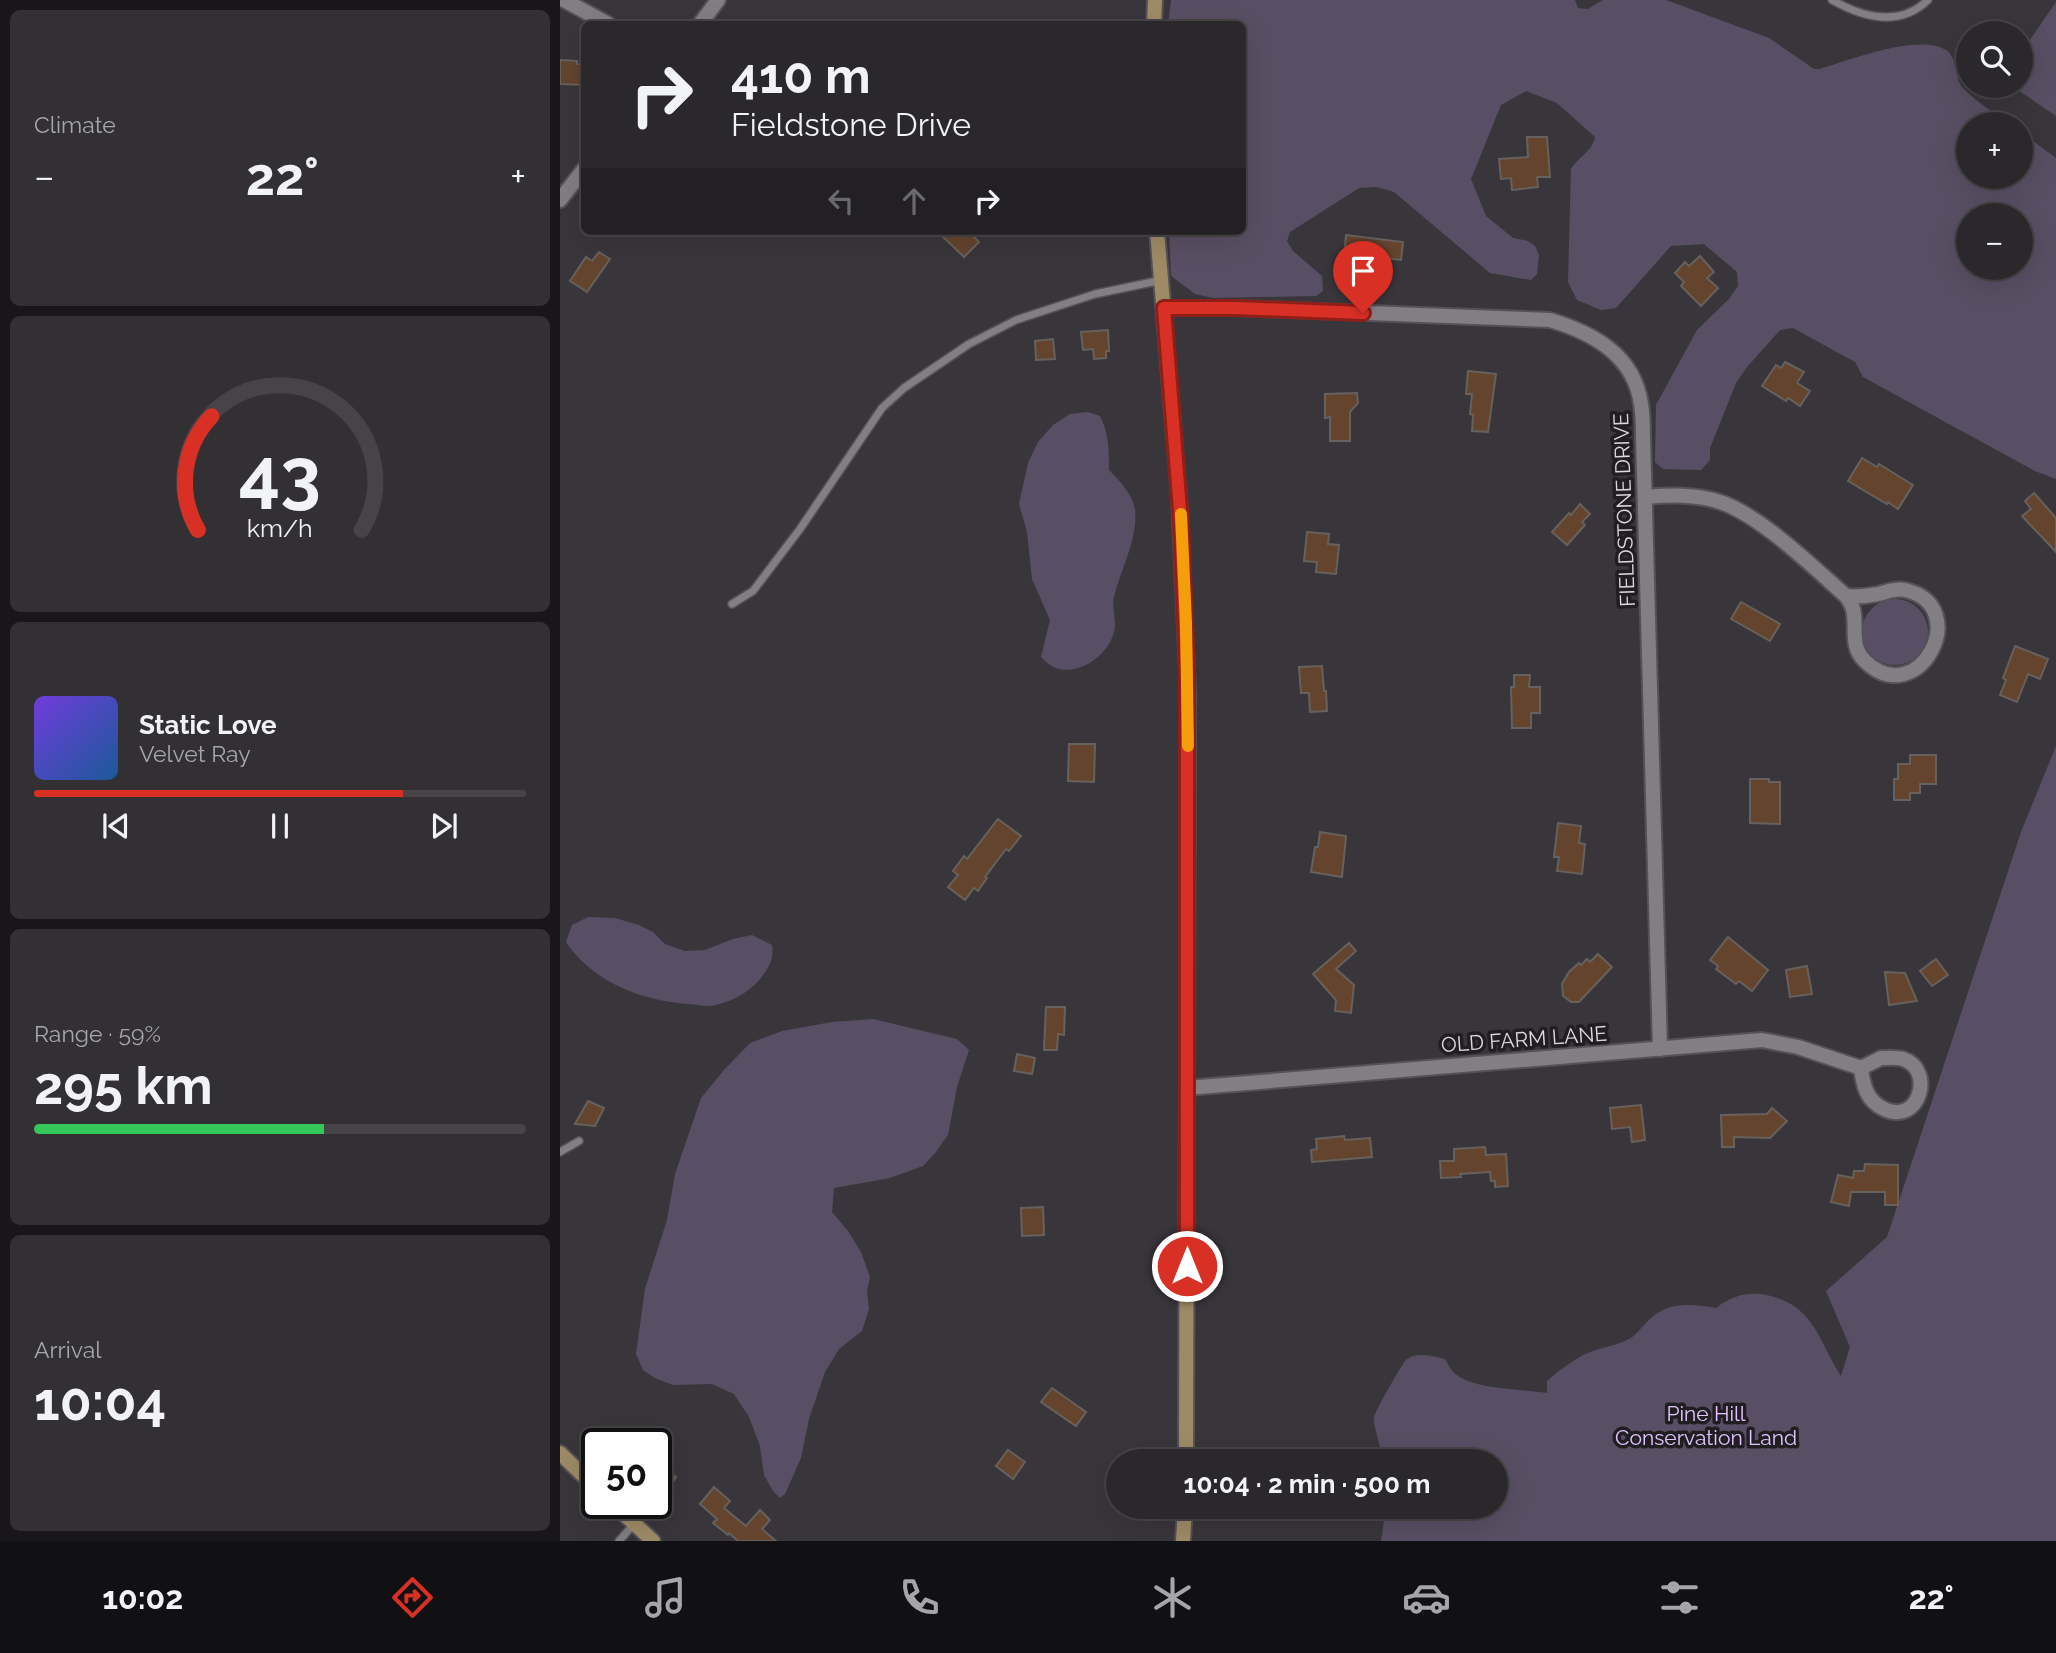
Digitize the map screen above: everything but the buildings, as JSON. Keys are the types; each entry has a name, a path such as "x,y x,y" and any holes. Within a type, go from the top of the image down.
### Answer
{"main road":[{"path":"1154,21 1155,0"},
{"path":"1157,235 1179,496 1186,623 1186,1449"},
{"path":"560,1453 581,1473"},
{"path":"629,1519 653,1541"},
{"path":"1183,1541 1184,1519"}],"street":[{"path":"564,0 602,21"},
{"path":"702,21 718,0"},
{"path":"560,200 581,173"},
{"name":"FIELDSTONE DRIVE","path":"1164,308 1236,308 1550,320 1577,328 1600,341 1619,357 1634,379 1641,403 1645,496 1660,1049"},
{"path":"1645,496 1691,496 1722,503 1757,522 1846,596 1852,604 1854,614 1856,647 1865,661 1876,670 1896,675 1916,669 1933,650 1938,633 1932,610 1914,594 1897,590 1856,597 1846,596"},
{"name":"OLD FARM LANE","path":"1187,1088 1762,1040 1861,1068"},
{"path":"1881,1058 1902,1059 1912,1065 1919,1073 1920,1093 1916,1102 1903,1112 1895,1113 1875,1104 1867,1094 1861,1068 1881,1058"}],"lane":[{"path":"1832,0 1861,15 1875,17 1903,14 1928,0"},
{"path":"732,604 753,591 777,561 881,408 904,388 970,344 1016,320 1095,294 1162,280"},
{"path":"560,1152 579,1141"},
{"path":"619,1541 634,1524"}],"green space":[{"path":"1171,0 1575,0 1578,8 1588,9 1603,0 1666,0 1769,38 1814,69 1902,46 1934,46 1946,50 1952,56 1956,70 1956,98 1975,98 1994,112 1956,112 1956,189 2033,189 2033,141 2056,158 2056,479 2035,471 1863,377 1855,362 1793,328 1780,330 1736,383 1710,448 1710,460 1701,470 1663,469 1655,462 1656,405 1697,330 1729,299 1738,286 1737,272 1704,244 1671,246 1616,308 1601,310 1577,300 1568,282 1571,169 1594,142 1595,137 1557,103 1526,91 1501,105 1471,179 1486,216 1513,238 1528,241 1535,246 1539,255 1537,274 1531,280 1490,273 1394,192 1377,187 1359,188 1290,232 1287,241 1293,251 1322,276 1323,291 1316,296 1213,298 1195,294 1171,276 1169,235 1246,235 1246,21 1168,21"},
{"path":"2056,2 2056,116 2030,98 2033,98 2033,36"},
{"path":"1088,412 1100,416 1103,422 1108,442 1109,470 1132,499 1135,520 1132,541 1114,597 1115,625 1111,640 1102,653 1089,663 1065,670 1048,664 1041,657 1050,620 1032,579 1027,532 1019,504 1028,463 1038,442 1053,425 1070,414"},
{"path":"1889,599 1901,599 1913,604 1923,614 1928,632 1926,645 1913,660 1901,665 1889,665 1877,660 1867,650 1862,638 1862,626 1867,614 1877,604"},
{"name":"Pine Hill Conservation Land","path":"2056,746 2056,1541 1381,1541 1384,1519 1508,1519 1508,1449 1381,1449 1374,1418 1395,1378 1410,1357 1425,1355 1445,1359 1454,1373 1473,1383 1547,1393 1547,1381 1569,1364 1587,1354 1629,1339 1646,1322 1664,1310 1680,1305 1716,1308 1740,1296 1759,1294 1782,1300 1805,1316 1841,1376 1850,1347 1826,1291 1887,1237 2021,832"},
{"path":"588,917 615,918 639,925 653,932 665,944 685,951 705,950 752,935 772,945 771,959 766,971 755,984 729,1001 705,1006 669,1002 619,987 577,956 566,942 572,925"},
{"path":"873,1019 957,1039 969,1050 957,1087 948,1135 923,1166 890,1178 834,1188 832,1212 861,1252 870,1277 867,1291 869,1309 862,1331 839,1349 825,1372 809,1419 801,1458 785,1494 780,1498 764,1475 760,1446 749,1417 734,1394 712,1384 673,1385 643,1370 636,1354 645,1289 667,1220 675,1174 701,1098 724,1070 750,1043 782,1031 832,1022"}],"slow traffic":[{"path":"1181,514 1188,746"}],"route":[{"path":"1187,1266 1186,623 1164,308 1363,313"}]}
